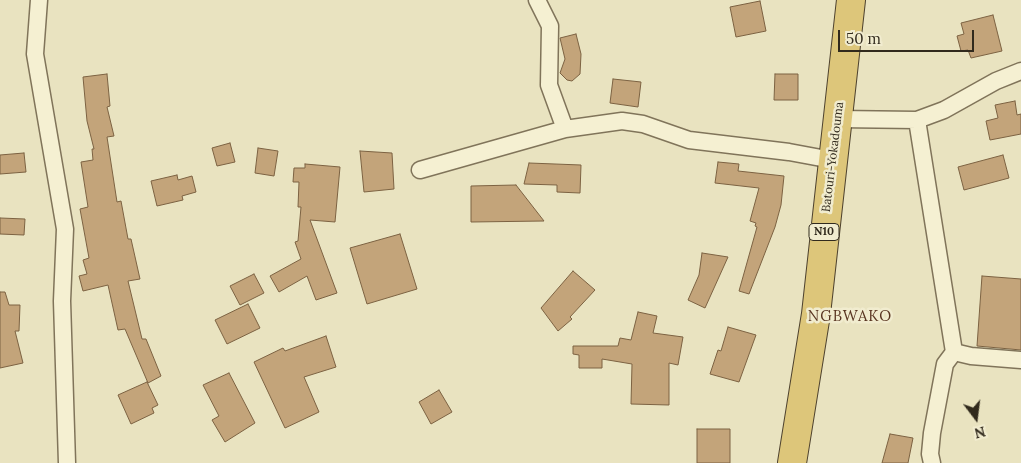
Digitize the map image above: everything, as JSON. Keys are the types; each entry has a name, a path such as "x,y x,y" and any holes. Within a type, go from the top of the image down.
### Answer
{"highway":[{"name":"Batouri-Yokadouma","path":"792,463 816,314 851,0"}],"street":[{"path":"39,0 35,54 65,229 62,301 68,463"},
{"path":"537,0 550,26 549,85 565,129"},
{"path":"838,119 917,120 944,110 996,81 1021,71"},
{"path":"917,120 954,352 945,364 932,433 930,454 932,463"},
{"path":"420,170 565,129 622,121 643,124 689,140 789,152 832,160"},
{"path":"954,352 971,356 1021,360"}],"building":[{"path":"760,1 766,31 736,37 730,7"},
{"path":"993,15 1002,51 971,58 968,50 961,51 957,36 964,34 961,23"},
{"path":"576,34 581,54 580,74 572,81 567,80 560,73 565,59 560,38"},
{"path":"107,74 110,106 107,107 114,136 107,137 117,202 121,201 128,239 131,239 140,279 128,281 142,339 146,339 161,376 148,383 125,329 118,330 108,285 83,291 79,276 87,274 83,260 89,258 80,209 88,207 81,162 93,160 92,149 94,149 87,121 83,77"},
{"path":"775,74 798,74 798,100 774,100"},
{"path":"613,79 641,82 638,107 610,103"},
{"path":"1015,101 1017,115 1021,114 1021,134 990,140 986,121 998,118 995,105"},
{"path":"230,143 235,162 217,166 212,148"},
{"path":"258,148 278,151 274,176 255,173"},
{"path":"360,151 392,153 394,189 364,192"},
{"path":"24,153 26,172 0,174 0,155"},
{"path":"1003,155 1009,178 964,190 958,167"},
{"path":"718,162 739,164 738,171 784,176 781,205 775,227 749,294 739,291 757,227 755,226 756,223 750,221 759,188 715,183"},
{"path":"529,163 581,165 580,193 557,192 557,185 524,184"},
{"path":"305,164 340,167 335,222 310,220 337,293 316,300 307,276 279,292 270,276 301,259 295,242 298,241 301,207 298,207 299,182 293,182 294,168 305,168"},
{"path":"177,175 178,180 192,176 196,192 182,196 183,200 157,206 151,181"},
{"path":"516,185 544,221 471,222 471,186"},
{"path":"0,218 25,219 24,235 0,234"},
{"path":"400,234 417,289 367,304 350,248"},
{"path":"702,253 728,257 705,308 688,300 699,275"},
{"path":"573,271 595,290 570,317 572,319 558,331 541,308"},
{"path":"254,274 264,293 240,305 230,286"},
{"path":"982,276 1021,279 1021,350 977,346"},
{"path":"0,292 5,292 9,305 20,305 19,331 15,331 23,363 0,368"},
{"path":"248,304 260,328 227,344 215,320"},
{"path":"638,312 657,316 653,333 683,337 678,365 669,363 669,405 631,404 632,364 602,359 602,368 579,368 579,355 573,354 573,346 618,346 620,338 631,340"},
{"path":"728,327 756,335 739,382 710,374 718,350 721,351"},
{"path":"326,336 336,367 304,377 319,412 285,428 254,362 283,348 285,351"},
{"path":"229,373 255,423 225,442 212,420 219,416 203,385"},
{"path":"147,382 158,405 152,408 154,413 131,424 118,395"},
{"path":"439,390 452,412 431,424 419,402"},
{"path":"697,429 730,429 730,463 697,463"},
{"path":"890,434 913,438 908,463 882,463"}],"district":[{"name":"NGBWAKO","path":"850,317"}]}
